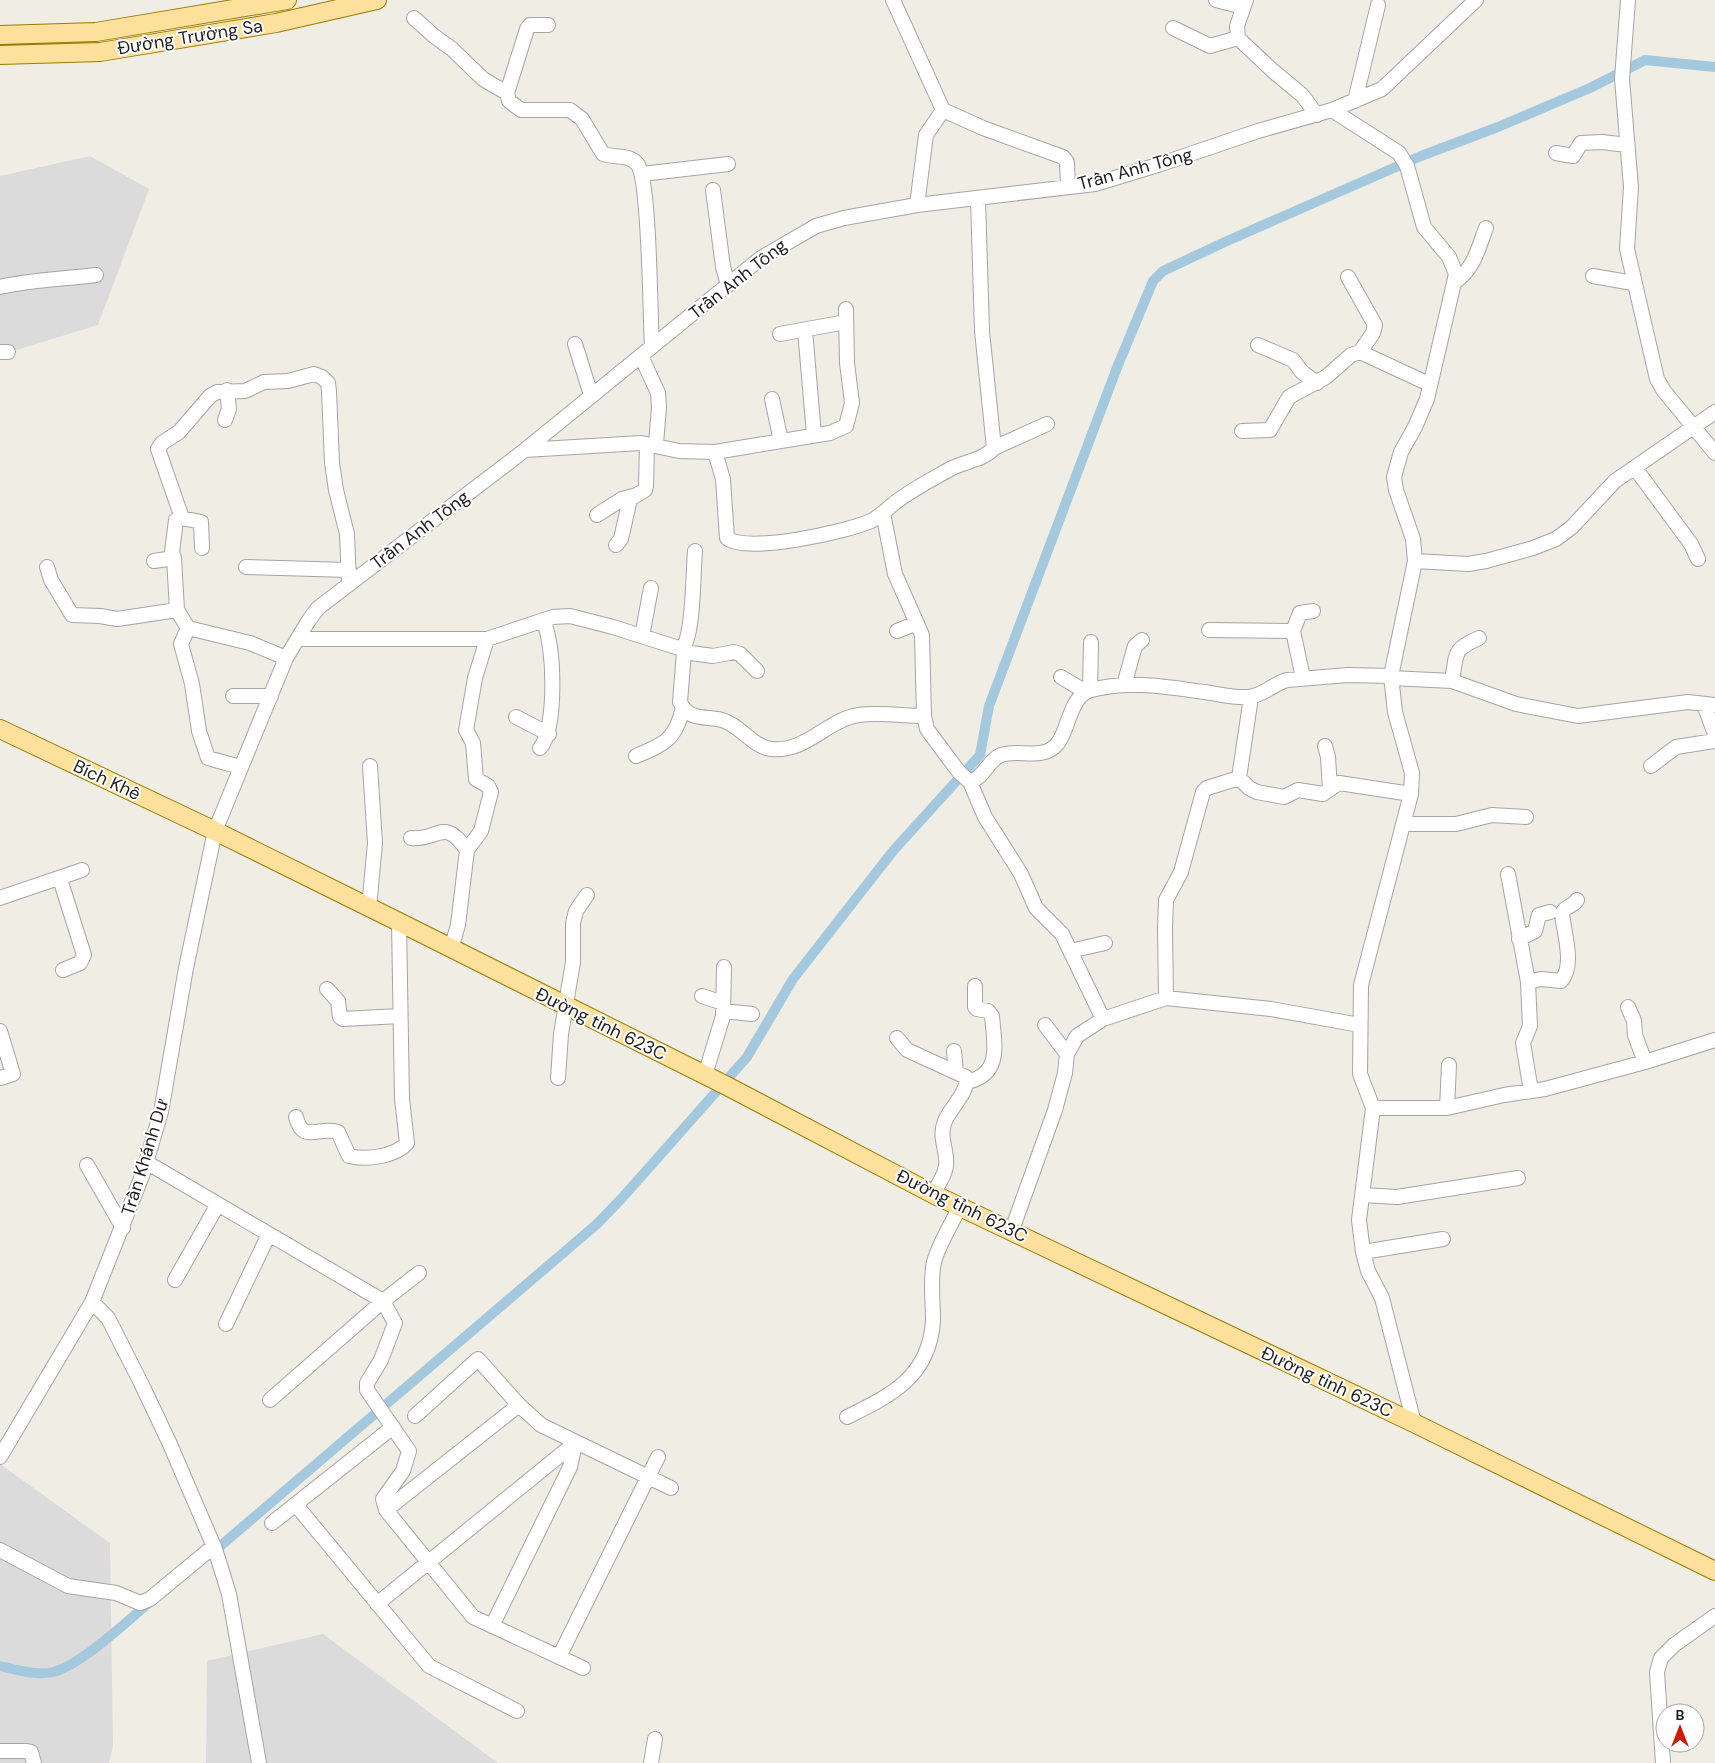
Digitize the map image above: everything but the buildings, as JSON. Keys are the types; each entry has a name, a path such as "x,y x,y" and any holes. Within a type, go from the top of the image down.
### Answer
{"main road":[{"name":"Đường Trường Sa","path":"0,35 96,32 288,0"},
{"name":"Đường Trường Sa","path":"0,55 100,52 276,23 376,0"},
{"path":"96,32 100,52"},
{"name":"Bích Khê","path":"0,729 215,831"},
{"name":"Đường tỉnh 623C","path":"215,831 717,1081 933,1194 1414,1423 1715,1571"}],"street":[{"path":"893,0 943,110 983,128 1063,157 1067,162 1068,187"},
{"path":"1216,0 1245,3 1237,26 1238,38 1302,95 1317,115"},
{"name":"Trần Anh Tông","path":"215,831 286,658 318,608 349,576 525,450 761,258 792,238 816,226 844,218 917,206 1095,184 1258,131 1332,110 1382,90 1476,0"},
{"path":"1628,0 1622,74 1631,187 1627,249 1633,282 1657,378 1692,426 1715,453"},
{"path":"1355,101 1378,5"},
{"path":"414,18 452,49 483,79 507,93"},
{"path":"548,25 530,25 527,29 507,93 509,102 521,110 565,108 578,114 603,154 630,159 638,165 642,174 646,352 658,393 659,407 645,490 633,496 622,498 597,515"},
{"path":"1173,28 1210,46 1238,38"},
{"path":"917,206 926,135 943,110"},
{"path":"1332,110 1398,153 1405,164 1421,222 1453,264 1456,274 1428,384 1426,399 1416,427 1401,452 1394,477 1396,490 1413,539 1416,561 1391,677 1395,712 1412,773 1411,794 1361,984 1360,1074 1373,1108 1359,1220 1363,1252 1368,1271 1382,1298 1414,1423"},
{"path":"1556,153 1573,156 1580,142 1627,145"},
{"path":"642,174 728,164"},
{"path":"713,190 723,268 728,285"},
{"path":"978,199 982,331 994,448"},
{"path":"1455,282 1465,275 1474,263 1486,228"},
{"path":"0,287 19,282 45,282 96,275"},
{"path":"1592,276 1633,282"},
{"path":"1242,431 1270,430 1289,397 1317,383 1351,355 1360,352 1373,333 1375,325 1348,277"},
{"path":"525,450 652,444 679,451 715,452 840,430 848,421 852,403 846,316 805,330 780,334"},
{"path":"805,330 814,436"},
{"path":"575,344 591,395"},
{"path":"1258,345 1293,360 1302,372 1317,383"},
{"path":"1360,352 1428,384"},
{"path":"182,518 158,449 162,443 179,432 210,396 227,390 246,391 264,382 288,381 314,374 328,383 332,463 336,490 347,534 349,576 246,567"},
{"path":"225,420 229,408 227,390"},
{"path":"772,400 781,440"},
{"path":"1416,561 1468,564 1533,548 1556,539 1572,527 1614,481 1715,412"},
{"path":"715,452 723,479 727,538 732,542 754,544 815,537 857,526 883,514 892,505 955,466 980,458 994,448 1046,424"},
{"path":"1634,468 1691,544 1698,559"},
{"path":"616,545 621,540 629,504 633,496"},
{"path":"883,514 896,574 917,623 923,644 924,716 927,729 965,777 985,817 1021,874 1036,908 1062,934 1103,1019"},
{"path":"202,548 202,522 182,518 176,520 172,552 174,558 176,610 188,628 250,643 286,658"},
{"path":"694,550 690,620 683,651 680,702 683,708 695,717 729,722 768,749 775,750 815,738 832,726 858,715 924,716"},
{"path":"154,561 174,558"},
{"path":"47,567 51,580 72,615 117,619 176,610"},
{"path":"642,636 651,588"},
{"path":"1303,678 1293,631 1300,613 1313,611"},
{"path":"298,640 487,639 553,617 570,616 642,636 683,651 712,656 734,652 740,654 757,670"},
{"path":"540,748 549,734 552,682 548,636 542,621"},
{"path":"897,631 917,623"},
{"path":"188,628 181,644 192,684 200,731 208,758 240,767"},
{"path":"1209,630 1293,631"},
{"path":"1452,681 1457,651 1460,647 1480,638"},
{"path":"451,949 458,925 461,887 467,850 481,831 491,796 488,786 476,779 473,743 466,730 475,678 487,639"},
{"path":"1124,685 1135,646 1142,640"},
{"path":"965,777 982,776 989,764 1001,755 1044,753 1052,749 1067,727 1076,704 1088,691 1092,642"},
{"path":"1061,677 1088,691 1124,685 1160,686 1236,697 1262,693 1278,682 1303,678 1391,677 1452,681 1516,704 1578,716 1688,702 1710,705 1715,734"},
{"path":"232,696 271,696"},
{"path":"1239,778 1251,696"},
{"path":"636,756 670,739 679,725 683,708"},
{"path":"516,717 549,734"},
{"path":"1652,766 1676,747 1715,742"},
{"path":"1325,746 1328,757 1330,789"},
{"path":"369,908 375,843 370,766"},
{"path":"1239,778 1249,788 1284,796 1298,790 1323,794 1339,783 1411,794"},
{"path":"1166,998 1166,900 1181,872 1203,792 1207,788 1239,778"},
{"path":"1404,824 1456,824 1492,815 1526,817"},
{"name":"Trần Khánh Dư","path":"0,1457 92,1302 123,1228 146,1162 161,1112 186,968 215,831"},
{"path":"411,838 420,839 437,832 451,833 458,837 467,850"},
{"path":"0,898 82,870"},
{"path":"1508,874 1528,982 1530,1026 1523,1044 1531,1091"},
{"path":"60,879 84,955 80,963 64,970"},
{"path":"558,1078 560,1034 572,962 573,922 576,912 587,895"},
{"path":"1528,982 1541,978 1561,981 1565,977 1567,959 1562,914 1565,908 1577,900"},
{"path":"1519,939 1535,931 1539,915 1550,912"},
{"path":"296,1117 299,1128 304,1132 330,1130 338,1132 349,1156 356,1158 380,1156 404,1146 407,1138 402,1099 399,922"},
{"path":"1070,951 1105,944"},
{"path":"717,1081 724,967"},
{"path":"933,1194 946,1166 942,1137 948,1115 967,1082 976,1080 987,1072 991,1066 994,1051 992,1016 988,1012 975,1007 975,986"},
{"path":"327,989 338,1001 340,1017 343,1019 400,1016"},
{"path":"702,996 723,1007 752,1014"},
{"path":"1012,1230 1055,1110 1064,1080 1067,1054 1077,1036 1103,1019 1166,998 1270,1009 1360,1025"},
{"path":"1628,1007 1634,1021 1635,1035 1645,1062"},
{"path":"1045,1025 1067,1054"},
{"path":"0,1031 13,1074 0,1078"},
{"path":"897,1038 907,1050 966,1077 967,1082"},
{"path":"1373,1108 1447,1108 1504,1094 1545,1089 1645,1062 1715,1040"},
{"path":"954,1051 956,1072"},
{"path":"1447,1108 1448,1065"},
{"path":"146,1162 382,1301 396,1323 381,1360 368,1383 367,1390 408,1451 403,1471 383,1499 386,1510 473,1617 583,1668"},
{"path":"87,1165 123,1228"},
{"path":"1363,1195 1396,1197 1518,1178"},
{"path":"175,1280 218,1204"},
{"path":"847,1417 896,1391 910,1378 922,1360 931,1337 934,1261 960,1206"},
{"path":"226,1324 269,1234"},
{"path":"1363,1252 1443,1239"},
{"path":"270,1400 382,1301 419,1273"},
{"path":"92,1302 108,1318 137,1374 216,1550 228,1594 259,1763"},
{"path":"415,1416 478,1359 519,1405 541,1425 671,1488"},
{"path":"386,1510 519,1405"},
{"path":"272,1524 393,1427"},
{"path":"377,1604 575,1443"},
{"path":"492,1626 570,1467 575,1443"},
{"path":"560,1657 658,1457"},
{"path":"296,1505 429,1666 517,1711"},
{"path":"0,1550 68,1586 116,1593 140,1602 150,1599 216,1550"},
{"path":"1663,1763 1657,1672 1661,1658 1674,1645 1715,1616"},
{"path":"651,1763 655,1739"},
{"path":"0,1751 30,1752 34,1763"}],"shaded area":[{"path":"90,156 149,189 98,325 0,355 0,176"},
{"path":"0,1464 110,1543 113,1746 109,1763 0,1763"},
{"path":"323,1634 498,1763 206,1763 207,1661"}],"waterway":[{"path":"211,1554 597,1224 747,1057 793,979 893,851 980,755 989,706 1118,365 1153,281 1163,271 1421,156 1498,127 1590,88 1645,60 1715,67"},
{"path":"0,1666 40,1673 53,1672 64,1668 90,1652 150,1602"}]}
